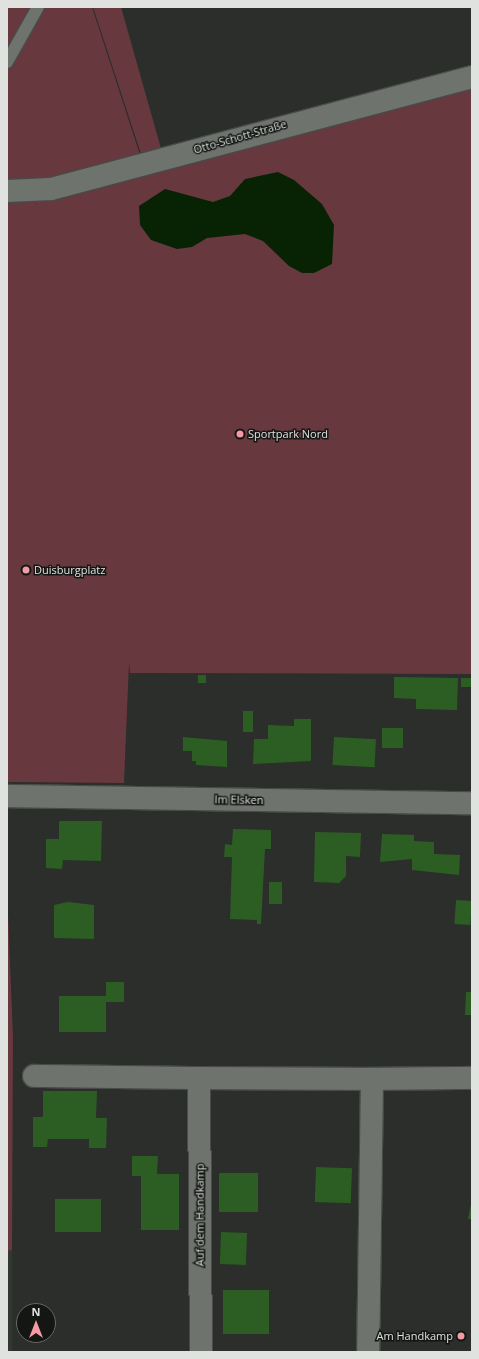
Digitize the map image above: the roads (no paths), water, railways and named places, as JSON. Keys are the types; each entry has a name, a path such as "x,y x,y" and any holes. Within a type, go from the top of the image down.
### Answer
{"street":[{"name":"Otto-Schott-Straße","path":"7,191 51,188 472,77"},
{"name":"Im Elsken","path":"7,796 472,804"},
{"path":"34,1076 372,1079 472,1078"},
{"name":"Auf dem Handkamp","path":"199,1078 202,1352"},
{"path":"368,1352 372,1079"}],"lane":[{"path":"7,62 38,7"}],"place":[{"name":"Sportpark Nord","path":"240,434"},
{"name":"Duisburgplatz","path":"26,570"},
{"name":"Am Handkamp","path":"461,1336"}]}
